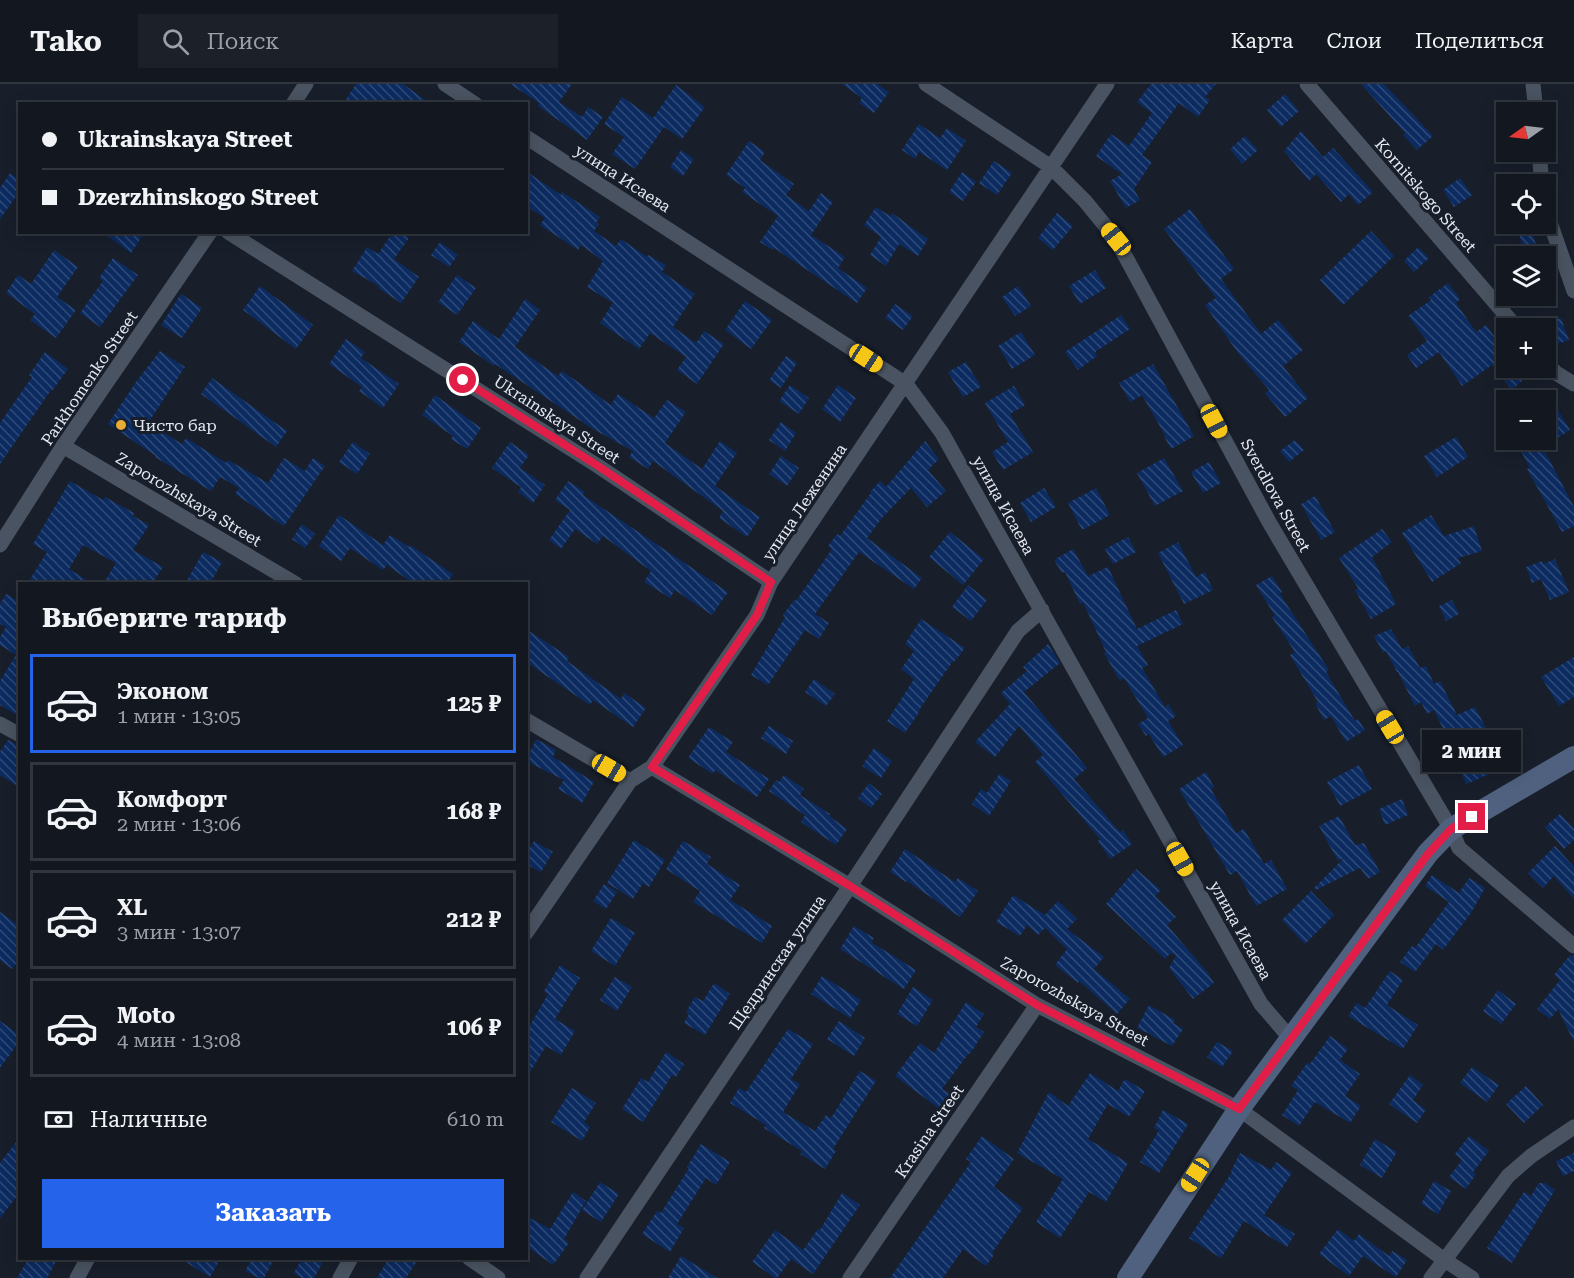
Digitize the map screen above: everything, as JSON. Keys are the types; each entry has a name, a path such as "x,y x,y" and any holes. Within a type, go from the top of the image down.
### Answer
{"street":[{"path":"294,102 306,84"},
{"path":"445,84 472,102"},
{"name":"Sverdlova Street","path":"926,84 1052,167 1085,201 1116,239 1269,522 1451,829 1459,848 1574,945"},
{"name":"улица Леженина","path":"528,930 630,781 652,767 757,615 771,582 1107,84"},
{"name":"Kornitskogo Street","path":"1307,84 1508,318"},
{"path":"1533,84 1535,102"},
{"name":"улица Исаева","path":"528,138 906,384 942,433 1261,1004 1291,1039"},
{"name":"Parkhomenko Street","path":"0,545 63,446 209,234"},
{"name":"Ukrainskaya Street","path":"231,234 598,466 771,582"},
{"path":"1554,234 1574,291"},
{"path":"1556,373 1574,384"},
{"name":"Zaporozhskaya Street","path":"63,446 293,582"},
{"name":"Щедринская улица","path":"587,1278 850,886 1018,630 1042,610"},
{"path":"528,721 630,781"},
{"path":"0,724 18,734"},
{"path":"1128,1278 1239,1109 1428,854 1451,829 1574,757"},
{"name":"Zaporozhskaya Street","path":"652,767 850,886 1037,1005 1239,1109 1472,1278"},
{"name":"Krasina Street","path":"850,1278 1037,1005"},
{"path":"1431,1278 1443,1259 1508,1176 1531,1156 1574,1127"},
{"path":"76,1278 87,1260"},
{"path":"340,1278 350,1260"},
{"path":"472,1260 498,1278"}],"building":[{"path":"356,84 403,84 428,102 344,102"},
{"path":"510,84 572,84 559,102 582,117 588,107 603,117 587,140"},
{"path":"842,84 877,84 889,92 874,113 859,103 862,98"},
{"path":"1151,84 1216,84 1205,97 1210,100 1198,117 1179,103 1142,155 1152,162 1134,189 1140,200 1126,208 1110,181 1122,174 1096,156 1111,134 1129,146 1152,113 1137,102"},
{"path":"1361,84 1384,84 1433,136 1417,150 1403,135 1405,133"},
{"path":"676,85 705,107 682,139 664,127 635,169 612,154 624,137 604,124 622,97 653,118"},
{"path":"1285,94 1299,111 1281,127 1267,110"},
{"path":"919,124 940,138 947,128 966,141 947,170 919,152 915,159 902,150"},
{"path":"1301,131 1323,157 1333,148 1373,192 1358,205 1349,194 1341,202 1316,174 1309,181 1284,151"},
{"path":"1245,136 1258,150 1242,164 1230,149"},
{"path":"749,141 765,152 760,160 794,184 786,195 809,211 821,193 833,202 811,235 845,257 838,268 867,288 857,303 774,248 773,250 760,242 778,216 742,192 745,188 726,175"},
{"path":"681,150 694,159 683,176 670,167"},
{"path":"994,161 1012,173 997,195 979,183"},
{"path":"528,172 561,195 562,192 600,217 596,223 599,224 594,231 616,246 621,239 647,257 648,255 666,265 662,272 695,294 673,327 696,343 704,331 724,344 697,384 677,370 686,357 650,333 639,349 600,323 613,303 587,287 603,261 581,245 578,250 540,225 545,218 528,207"},
{"path":"962,172 976,182 963,201 949,192"},
{"path":"10,173 18,179 18,194 0,219 0,188"},
{"path":"1460,178 1472,195 1454,207 1443,190"},
{"path":"876,207 890,216 892,213 928,239 918,256 899,244 886,266 870,255 881,237 864,225"},
{"path":"1190,209 1234,269 1221,279 1261,334 1278,320 1303,350 1283,366 1308,398 1285,417 1265,393 1269,390 1238,353 1205,305 1216,298 1164,229"},
{"path":"1057,213 1073,226 1053,250 1038,238"},
{"path":"1371,231 1394,256 1343,305 1320,280"},
{"path":"105,234 144,234 131,253"},
{"path":"392,234 404,234 409,238 394,259 419,277 401,303 378,288 379,286 352,271 367,247 378,254"},
{"path":"1519,234 1533,234 1536,246 1522,246"},
{"path":"440,242 458,255 449,267 431,255"},
{"path":"1418,247 1429,258 1414,272 1404,261"},
{"path":"54,250 78,267 57,297 76,310 56,338 30,320 35,314 6,293 18,275 31,284"},
{"path":"113,258 138,275 100,327 80,313 103,281 99,278"},
{"path":"1095,270 1106,288 1080,304 1069,286"},
{"path":"457,275 476,288 457,315 438,302"},
{"path":"1448,283 1460,299 1456,303 1476,332 1486,325 1496,338 1496,370 1492,365 1462,386 1439,352 1416,368 1407,355 1427,341 1408,316 1431,300 1429,297"},
{"path":"260,286 313,325 296,349 243,310"},
{"path":"1018,286 1031,306 1015,316 1002,297"},
{"path":"181,294 202,308 182,338 161,325"},
{"path":"525,299 540,310 515,347 558,376 562,371 611,405 618,394 654,418 667,400 686,412 665,443 702,469 720,441 737,453 715,486 760,517 747,537 719,518 723,511 653,461 648,469 629,457 633,451 593,429 459,342 473,321 499,339"},
{"path":"745,301 772,320 751,349 725,330"},
{"path":"895,304 913,316 903,330 885,318"},
{"path":"1121,315 1130,329 1095,352 1097,356 1078,370 1065,352"},
{"path":"1561,318 1569,340 1556,344 1556,320"},
{"path":"1021,332 1035,355 1012,369 998,346"},
{"path":"346,339 365,352 361,358 399,384 383,408 359,391 362,387 329,364"},
{"path":"160,351 185,367 148,423 182,444 186,438 226,463 228,460 268,483 284,458 305,471 313,458 325,466 284,526 235,494 239,488 220,477 211,491 155,457 108,424"},
{"path":"45,352 68,369 0,464 0,423 32,377 29,375"},
{"path":"786,356 797,363 781,388 769,380"},
{"path":"966,362 981,387 963,397 948,372"},
{"path":"1153,364 1194,436 1171,449 1142,395 1130,402 1119,383"},
{"path":"212,378 287,431 276,447 201,394"},
{"path":"1502,378 1525,378 1512,390"},
{"path":"790,385 809,398 799,414 779,401"},
{"path":"838,385 856,398 840,422 822,409"},
{"path":"1014,386 1025,405 1010,414 1033,452 1003,470 992,452 1008,442 985,403"},
{"path":"435,395 481,428 467,449 451,439 453,436 422,415"},
{"path":"1556,406 1570,430 1556,439"},
{"path":"781,422 796,433 785,451 769,440"},
{"path":"1456,437 1468,457 1437,477 1424,456"},
{"path":"1295,440 1304,450 1289,462 1280,451"},
{"path":"925,441 939,459 928,470 946,491 927,507 911,488 882,518 867,538 922,578 914,589 859,552 815,614 829,623 819,639 805,630 768,685 751,675 785,617 783,615 794,600 796,601 832,549 828,546 837,534 840,536 880,481 886,487"},
{"path":"353,442 370,454 357,474 339,462"},
{"path":"510,442 529,455 520,468 545,485 533,503 518,492 521,487 492,468"},
{"path":"1520,450 1544,450 1574,507 1574,526 1562,532 1527,469 1530,468"},
{"path":"781,456 799,468 787,486 769,474"},
{"path":"1164,458 1183,491 1155,506 1137,473"},
{"path":"1209,462 1221,483 1203,493 1191,472"},
{"path":"70,481 103,500 105,497 134,513 133,516 149,525 133,550 163,567 153,582 104,582 116,563 83,545 69,569 90,582 28,582 47,552 33,544"},
{"path":"568,481 585,492 583,495 728,592 712,615 675,590 670,598 644,582 651,571 603,536 597,544 575,529 561,549 549,540 570,510 555,500"},
{"path":"1044,488 1056,507 1031,522 1020,503"},
{"path":"1096,488 1110,515 1082,530 1068,503"},
{"path":"1315,496 1335,532 1321,540 1301,504"},
{"path":"339,515 383,545 390,535 409,547 410,545 453,574 448,582 411,582 387,565 383,570 350,548 341,561 319,546"},
{"path":"1431,515 1444,536 1474,526 1482,551 1458,558 1461,563 1432,582 1402,533"},
{"path":"302,524 315,534 305,548 292,539"},
{"path":"1382,529 1392,542 1372,557 1396,604 1371,619 1355,590 1358,588 1339,558"},
{"path":"950,532 984,559 963,585 929,557"},
{"path":"1128,537 1136,552 1113,564 1105,549"},
{"path":"1178,542 1196,577 1205,572 1213,590 1184,604 1158,553"},
{"path":"1073,549 1088,576 1108,567 1137,629 1176,610 1183,624 1137,646 1148,665 1142,668 1165,707 1168,704 1176,716 1168,721 1183,745 1163,757 1149,734 1146,736 1138,724 1148,718 1124,678 1120,681 1104,653 1106,652 1083,602 1080,604 1065,572 1062,573 1054,560"},
{"path":"203,552 222,562 211,582 186,582"},
{"path":"1555,559 1569,592 1550,600 1541,579 1532,583 1526,567"},
{"path":"1272,576 1282,592 1280,594 1329,670 1326,672 1355,721 1358,719 1365,730 1346,742 1331,716 1324,720 1315,703 1318,702 1290,655 1295,652 1272,617 1275,616 1256,585"},
{"path":"968,585 987,600 971,621 952,607"},
{"path":"6,594 18,601 18,716 0,705 0,681 16,655 0,645 0,637 6,627 0,624 0,604"},
{"path":"1452,600 1459,614 1446,621 1439,606"},
{"path":"921,619 965,648 953,661 905,733 887,721 914,679 901,669 914,651 905,644"},
{"path":"1391,629 1402,649 1408,646 1420,668 1426,666 1434,684 1440,681 1457,715 1475,707 1487,730 1473,736 1490,774 1466,784 1458,765 1460,764 1434,710 1427,714 1421,702 1415,706 1386,651 1383,653 1374,636"},
{"path":"528,630 569,657 567,661 621,699 624,693 646,708 633,727 593,700 590,705 528,663"},
{"path":"1048,644 1060,663 1024,692 1087,768 1074,779 1120,832 1123,830 1132,844 1110,859 1098,841 1100,839 1035,762 1043,755 1019,726 995,757 975,742 1010,704 1001,693 1027,671 1023,667"},
{"path":"1574,657 1574,697 1559,706 1541,677"},
{"path":"814,679 835,694 826,706 805,692"},
{"path":"769,726 793,741 786,754 761,738"},
{"path":"709,727 733,742 726,752 769,779 757,797 715,770 713,774 688,758"},
{"path":"536,739 556,750 553,757 594,782 582,803 558,789 564,780 528,762"},
{"path":"8,740 18,745 18,787 0,775 0,752"},
{"path":"874,748 892,761 881,778 862,766"},
{"path":"1359,765 1372,789 1340,806 1327,782"},
{"path":"1206,772 1214,787 1211,789 1236,833 1244,829 1264,864 1271,860 1287,889 1256,906 1237,871 1230,875 1179,789"},
{"path":"999,774 1011,781 989,816 972,804 981,789 987,793"},
{"path":"784,775 804,789 800,795 830,814 829,816 847,829 836,845 801,822 805,815 769,791 776,780 779,782"},
{"path":"869,783 882,794 871,808 858,798"},
{"path":"1402,799 1408,815 1385,825 1379,809"},
{"path":"1560,814 1574,829 1574,840 1564,849 1545,827"},
{"path":"1339,816 1355,845 1364,843 1380,872 1368,879 1360,868 1316,890 1314,888 1344,858 1338,861 1319,826"},
{"path":"634,840 665,860 649,887 643,883 633,899 607,883"},
{"path":"534,841 553,852 541,872 528,865 528,851"},
{"path":"683,841 711,857 707,864 740,885 730,900 772,926 762,943 693,902 700,891 666,869"},
{"path":"1555,846 1574,867 1574,899 1554,876 1543,888 1528,873"},
{"path":"905,849 955,882 958,878 978,891 960,917 890,872"},
{"path":"1136,869 1161,890 1155,896 1176,917 1167,925 1214,983 1193,999 1169,968 1176,956 1171,953 1165,959 1106,904"},
{"path":"1432,875 1459,893 1469,878 1485,888 1471,913 1443,950 1436,944 1415,972 1400,962 1412,946 1415,948 1449,902 1425,886"},
{"path":"604,884 617,892 606,909 593,901"},
{"path":"1311,891 1334,915 1305,944 1282,920"},
{"path":"1013,895 1045,915 1058,901 1077,919 1067,929 1104,957 1094,969 1130,999 1117,1014 1079,981 1078,983 1055,965 1067,949 1045,928 1038,935 1027,925 1020,936 996,922"},
{"path":"0,912 18,925 18,961 12,969 0,960"},
{"path":"611,918 635,933 615,966 591,951"},
{"path":"854,926 874,938 871,942 916,970 904,989 840,949"},
{"path":"1570,955 1574,956 1574,1042 1558,1009 1550,1019 1537,1009 1560,980 1554,975"},
{"path":"560,965 580,978 555,1019 575,1031 561,1055 546,1046 528,1076 528,1029 548,994 544,991"},
{"path":"1390,971 1403,980 1387,1005 1418,1025 1403,1049 1348,1016 1357,1003 1365,1008"},
{"path":"822,976 861,1000 850,1018 811,994"},
{"path":"615,977 632,987 617,1011 600,1000"},
{"path":"714,983 730,994 705,1035 684,1023 689,1014 686,1012 695,997 703,1001"},
{"path":"913,987 933,1000 917,1026 897,1014"},
{"path":"1498,990 1516,1004 1501,1024 1483,1011"},
{"path":"966,1002 984,1014 976,1027 984,1032 942,1089 952,1095 941,1110 895,1076 920,1043 934,1053"},
{"path":"1149,1005 1175,1020 1173,1023 1183,1029 1172,1046 1137,1028"},
{"path":"0,1021 18,1034 18,1044 0,1068"},
{"path":"839,1021 865,1038 854,1056 827,1039"},
{"path":"788,1029 813,1044 791,1079 800,1084 783,1112 815,1131 826,1115 831,1118 860,1071 876,1081 833,1149 836,1151 825,1169 800,1154 802,1151 764,1128 766,1125 730,1103 739,1088 746,1092"},
{"path":"1330,1036 1348,1049 1340,1060 1360,1074 1345,1096 1361,1106 1350,1123 1315,1102 1299,1126 1282,1115 1298,1090 1291,1086"},
{"path":"1217,1042 1233,1051 1222,1067 1207,1057"},
{"path":"666,1052 684,1064 676,1077 672,1075 643,1122 622,1109 641,1078 648,1082"},
{"path":"1472,1067 1499,1085 1487,1102 1460,1083"},
{"path":"1090,1073 1118,1091 1125,1079 1145,1091 1129,1117 1108,1104 1088,1139 1128,1163 1106,1202 1089,1192 1060,1238 1036,1222 1063,1179 1017,1153 1049,1092 1068,1106"},
{"path":"1410,1075 1423,1085 1413,1100 1426,1110 1417,1123 1389,1104"},
{"path":"1526,1086 1543,1105 1524,1123 1506,1104"},
{"path":"572,1088 596,1103 584,1122 590,1127 582,1141 551,1122"},
{"path":"1163,1110 1188,1124 1159,1173 1140,1162 1159,1130 1154,1128"},
{"path":"982,1136 1014,1159 994,1187 1023,1208 992,1253 994,1255 986,1266 963,1249 943,1278 890,1278 971,1162 966,1159"},
{"path":"1469,1136 1489,1151 1473,1172 1476,1174 1466,1189 1449,1177 1462,1160 1455,1154"},
{"path":"1375,1139 1397,1152 1382,1178 1360,1165"},
{"path":"18,1140 18,1195 0,1218 0,1163"},
{"path":"701,1144 730,1162 716,1185 706,1178 677,1224 684,1228 670,1252 642,1234 657,1211 661,1213"},
{"path":"1240,1153 1271,1170 1276,1162 1292,1173 1264,1215 1295,1234 1287,1247 1244,1221 1221,1258 1189,1238 1232,1172"},
{"path":"1574,1153 1574,1171 1563,1176 1556,1161"},
{"path":"1434,1181 1451,1191 1438,1214 1421,1204"},
{"path":"600,1182 619,1194 601,1222 582,1210"},
{"path":"1539,1183 1545,1183 1555,1190 1512,1263 1487,1248 1524,1192 1531,1196"},
{"path":"573,1192 586,1201 564,1239 569,1243 553,1265 528,1247 528,1217 550,1229"},
{"path":"842,1193 860,1205 813,1274 791,1259 775,1278 752,1262 775,1230 803,1250 818,1229 820,1230"},
{"path":"1338,1229 1354,1241 1359,1234 1389,1256 1392,1251 1407,1260 1396,1277 1363,1256 1349,1276 1319,1254"},
{"path":"681,1256 717,1278 668,1278"},
{"path":"28,1260 57,1260 47,1278 17,1278"},
{"path":"182,1260 220,1260 210,1277"},
{"path":"251,1260 267,1260 272,1263 264,1278 245,1271"},
{"path":"301,1260 324,1260 314,1278 302,1278 294,1273"},
{"path":"388,1260 418,1260 406,1278 377,1278"}],"place":[{"name":"Чисто бар","path":"121,425"}],"route":[{"path":"463,380 598,466 771,582 757,615 652,767 850,886 1037,1005 1239,1109 1428,854 1451,829 1472,817"}]}
